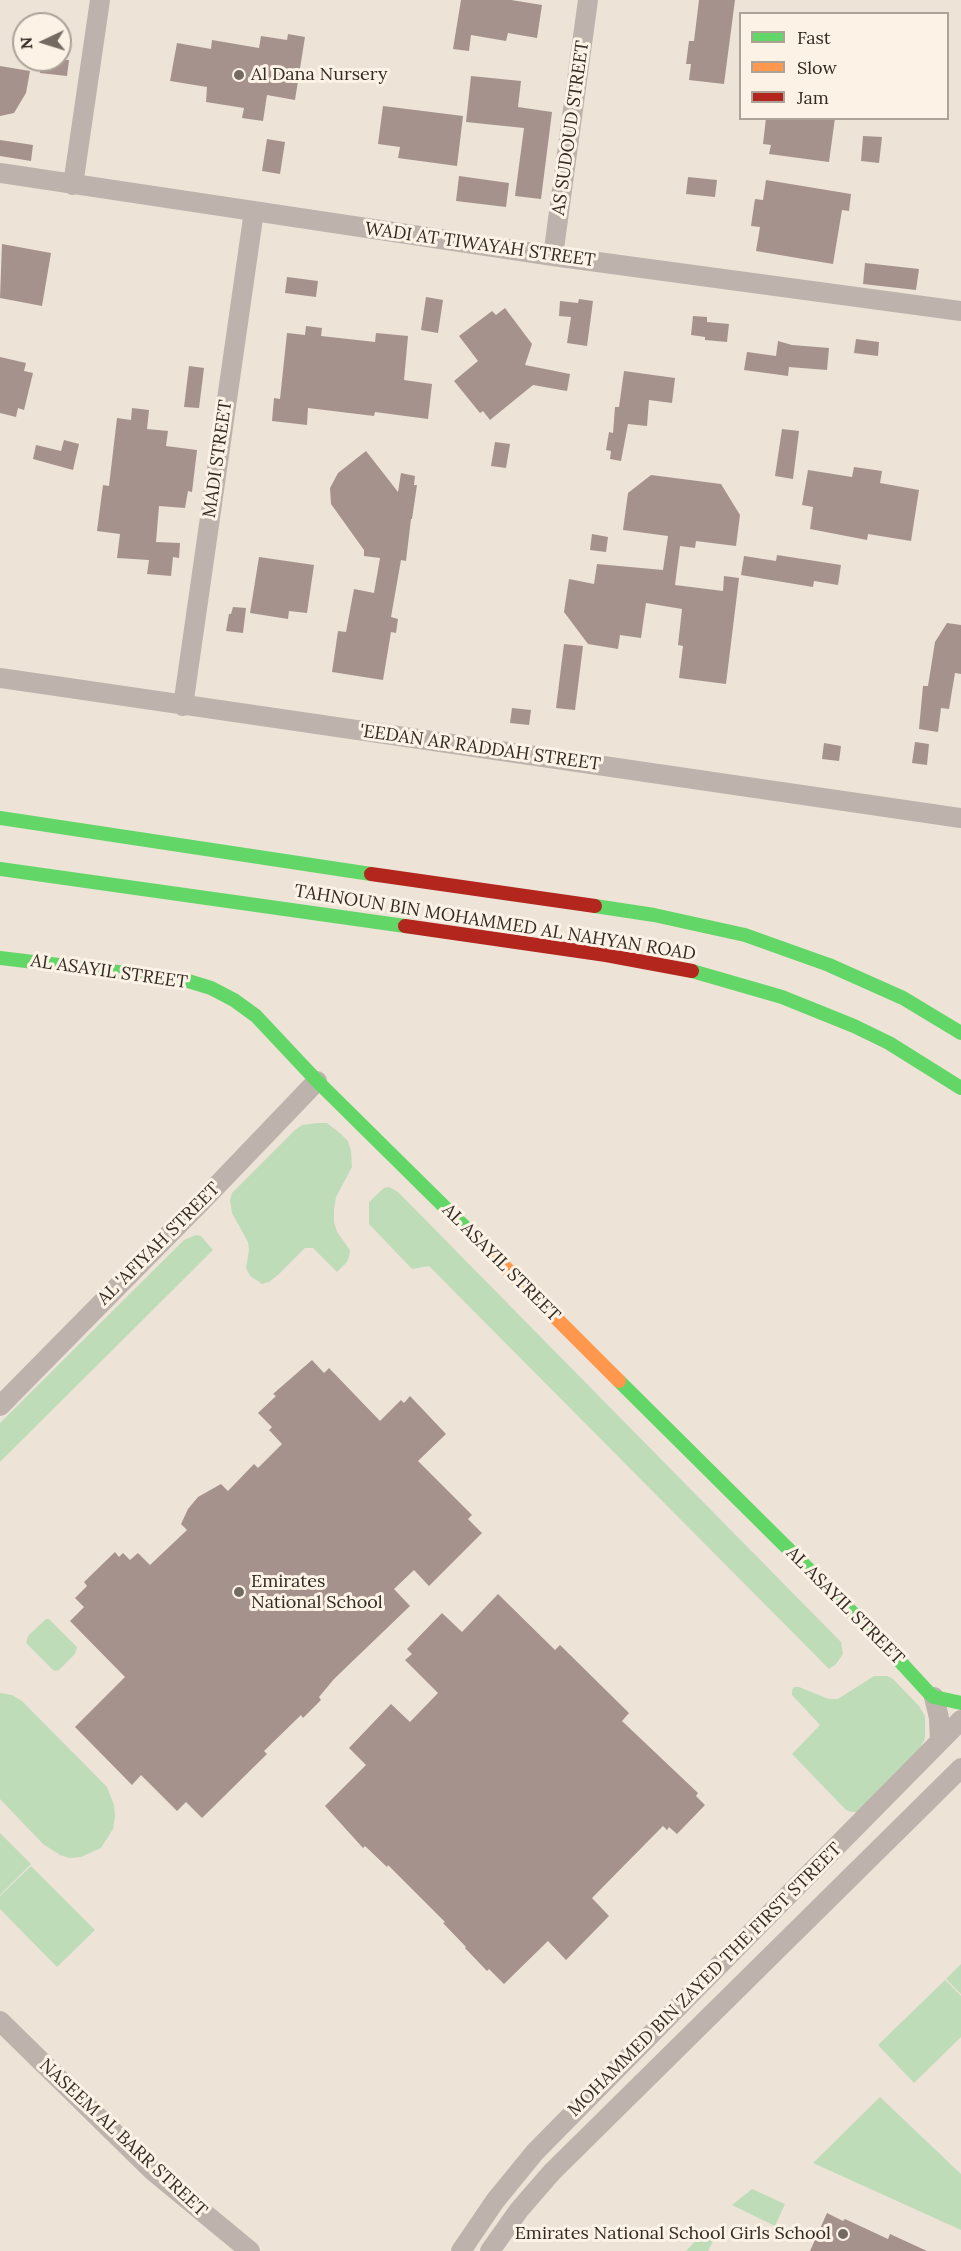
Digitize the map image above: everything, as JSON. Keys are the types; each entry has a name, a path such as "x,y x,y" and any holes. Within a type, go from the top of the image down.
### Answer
{"main road":[{"name":"TAHNOUN BIN MOHAMMED AL NAHYAN ROAD","path":"0,818 159,844 654,915 699,924 745,935 829,965 903,998 961,1033"},
{"name":"TAHNOUN BIN MOHAMMED AL NAHYAN ROAD","path":"0,869 606,955 699,972 782,997 854,1026 889,1043 961,1088"},
{"name":"AL ASAYIL STREET","path":"0,958 185,980 211,988 234,1000 256,1016 317,1081 868,1628 934,1697"},
{"path":"934,1697 961,1703"}],"street":[{"path":"73,185 100,0"},
{"name":"AS SUDOUD STREET","path":"553,256 588,0"},
{"name":"WADI AT TIWAYAH STREET","path":"0,173 553,256 961,311"},
{"name":"MADI STREET","path":"183,706 254,211"},
{"name":"'EEDAN AR RADDAH STREET","path":"0,678 961,818"},
{"name":"AL 'AFIYAH STREET","path":"0,1406 317,1081"},
{"path":"934,1697 939,1718 940,1741"},
{"name":"MOHAMMED BIN ZAYED THE FIRST STREET","path":"461,2251 495,2201 535,2152 961,1720"},
{"name":"MOHAMMED BIN ZAYED THE FIRST STREET","path":"490,2251 519,2210 552,2172 961,1768"},
{"name":"NASEEM AL BARR STREET","path":"0,2021 153,2171 250,2251"}],"green space":[{"path":"327,1123 341,1134 348,1141 351,1151 352,1167 336,1197 334,1209 337,1232 350,1250 349,1257 337,1272 313,1248 305,1248 279,1274 269,1282 262,1284 250,1276 246,1268 248,1242 232,1213 230,1200 232,1193 295,1130 302,1125"},
{"path":"389,1187 398,1192 841,1642 843,1654 836,1664 829,1669 429,1266 412,1269 369,1224 369,1202 384,1188"},
{"path":"196,1235 201,1236 213,1250 0,1462 0,1423 184,1240"},
{"path":"46,1619 49,1619 77,1647 75,1654 59,1670 55,1671 26,1643 28,1636"},
{"path":"874,1676 887,1676 893,1679 919,1706 925,1716 925,1738 921,1747 857,1812 851,1812 846,1810 792,1754 820,1725 792,1695 792,1690 794,1687 799,1687 829,1699 838,1699"},
{"path":"0,1693 12,1695 22,1701 107,1787 114,1805 115,1817 113,1829 101,1848 81,1857 70,1858 60,1855 43,1844 0,1799"},
{"path":"0,1833 31,1864 0,1895"},
{"path":"31,1866 95,1930 57,1967 0,1909 0,1896"},
{"path":"961,1964 961,1994 946,1979"},
{"path":"945,1980 961,1996 961,2037 914,2083 878,2045"},
{"path":"880,2097 961,2174 961,2230 813,2163"},
{"path":"752,2189 785,2204 775,2226 732,2205"},
{"path":"707,2229 716,2235 708,2251 686,2251"}],"building":[{"path":"461,0 511,0 542,5 537,38 508,33 506,41 471,35 469,51 453,49"},
{"path":"699,0 735,0 724,84 689,80 691,64 686,64 689,41 694,41"},
{"path":"288,34 305,37 295,100 267,95 263,121 242,118 244,108 206,102 207,87 170,81 177,43 211,49 212,40 259,48 261,36 287,40"},
{"path":"0,66 12,68 12,72 30,72 26,93 14,113 0,116"},
{"path":"40,72 68,72 67,76"},
{"path":"471,76 521,81 518,107 552,112 541,199 515,196 524,128 466,122"},
{"path":"383,106 463,116 457,166 398,158 400,147 378,144"},
{"path":"766,120 835,120 829,162 769,154 771,145 763,144"},
{"path":"863,136 882,137 879,163 861,161"},
{"path":"267,139 285,142 280,174 262,171"},
{"path":"0,140 33,145 31,161 0,156"},
{"path":"459,176 509,183 506,207 456,201"},
{"path":"688,177 717,180 715,197 686,194"},
{"path":"766,180 851,194 849,211 842,210 833,264 756,251 760,227 751,226 755,199 763,200"},
{"path":"2,244 51,253 42,306 0,298"},
{"path":"865,263 919,269 916,290 863,284"},
{"path":"287,277 318,281 316,297 285,293"},
{"path":"426,297 443,300 438,333 421,330"},
{"path":"579,299 593,301 587,346 567,343 571,317 559,316 560,301 578,303"},
{"path":"505,308 532,344 525,365 570,374 567,391 533,385 490,420 483,411 480,413 454,381 478,361 459,336 492,311 496,315"},
{"path":"693,316 707,317 707,322 729,324 727,342 705,340 705,337 691,335"},
{"path":"306,326 322,328 321,336 375,342 376,333 408,336 404,380 432,384 428,419 375,412 374,416 308,408 307,425 272,421 274,398 280,399 287,333 305,335"},
{"path":"856,339 879,342 878,356 854,353"},
{"path":"778,341 792,345 829,348 827,370 789,367 788,376 744,370 747,352 776,356"},
{"path":"0,357 26,363 24,371 33,373 24,410 18,408 16,417 0,413"},
{"path":"189,366 204,368 199,408 184,407"},
{"path":"624,371 675,378 672,403 649,400 647,426 628,424 621,461 610,459 611,451 606,450 609,432 613,433 615,407 619,407"},
{"path":"132,408 149,410 147,429 168,431 166,446 197,450 192,492 188,491 185,508 159,506 156,542 180,543 179,558 173,557 171,576 147,574 149,560 117,558 120,534 97,531 103,485 109,486 117,418 131,420"},
{"path":"782,429 799,431 793,479 775,476"},
{"path":"64,440 79,444 73,470 33,459 36,445 61,451"},
{"path":"495,442 510,444 506,468 491,466"},
{"path":"366,451 398,492 401,473 415,476 414,485 417,485 406,561 401,560 391,617 398,619 396,633 391,632 383,680 332,672 338,631 346,632 354,589 374,593 380,558 364,556 364,550 331,504 330,488 338,473"},
{"path":"854,467 882,471 880,483 919,490 911,541 868,534 867,540 810,529 813,507 802,505 808,470 852,477"},
{"path":"651,475 721,484 740,515 736,546 696,541 695,548 680,546 675,585 723,591 724,576 739,578 726,684 679,678 683,646 678,645 682,609 646,603 641,638 620,635 618,649 588,644 564,612 569,579 594,584 597,564 663,570 668,536 623,530 628,493"},
{"path":"592,534 608,537 606,552 590,550"},
{"path":"777,555 841,565 838,585 814,581 813,587 741,575 744,556 776,561"},
{"path":"259,557 314,565 307,613 289,611 288,619 250,613"},
{"path":"233,607 246,608 243,633 226,631 229,614"},
{"path":"947,623 961,625 961,674 955,673 949,709 941,708 938,732 919,729 923,686 928,686 935,642"},
{"path":"564,644 583,646 575,710 556,708"},
{"path":"512,708 531,710 529,725 510,723"},
{"path":"915,742 929,744 927,765 912,763"},
{"path":"824,743 841,746 839,761 822,759"},
{"name":"Emirates National School","path":"312,1360 324,1373 329,1368 380,1421 401,1400 404,1403 410,1396 446,1434 418,1461 472,1515 468,1519 482,1533 429,1586 414,1570 394,1589 410,1606 334,1679 319,1697 321,1700 303,1718 301,1715 264,1751 267,1754 202,1818 186,1802 177,1811 141,1775 132,1785 75,1727 125,1677 70,1621 84,1607 75,1598 87,1586 84,1582 115,1552 119,1557 123,1553 130,1560 138,1553 150,1565 187,1530 181,1524 188,1509 198,1497 221,1484 228,1491 254,1464 258,1468 282,1444 269,1430 272,1427 258,1413 276,1396 273,1394"},
{"name":"Emirates National School","path":"498,1594 555,1650 560,1645 629,1713 622,1721 698,1793 696,1796 705,1805 677,1834 669,1827 667,1830 663,1826 592,1898 609,1916 566,1960 548,1941 504,1984 489,1969 487,1971 443,1923 445,1922 388,1865 387,1867 365,1846 363,1848 325,1806 366,1765 349,1748 391,1704 410,1722 438,1693 405,1660 412,1654 407,1649 442,1613 462,1632"},
{"name":"Emirates National School Girls School","path":"827,2213 888,2239 890,2234 927,2251 810,2251"}],"traffic: fast":[{"path":"0,818 371,874"},
{"path":"0,869 405,926"},
{"path":"595,906 654,915 745,935 829,965 903,998 961,1033"},
{"path":"0,958 185,980 211,988 234,1000 256,1016 317,1081 480,1242"},
{"path":"692,971 782,997 854,1026 889,1043 961,1088"},
{"path":"619,1381 885,1645 929,1693 934,1697 961,1703"}],"traffic: slow":[{"path":"480,1242 619,1381"}],"traffic: jam":[{"path":"371,874 595,906"},
{"path":"405,926 606,955 692,971"}],"place":[{"name":"Al Dana Nursery","path":"239,75"},
{"name":"Emirates National School","path":"239,1592"},
{"name":"Emirates National School Girls School","path":"843,2234"}]}
